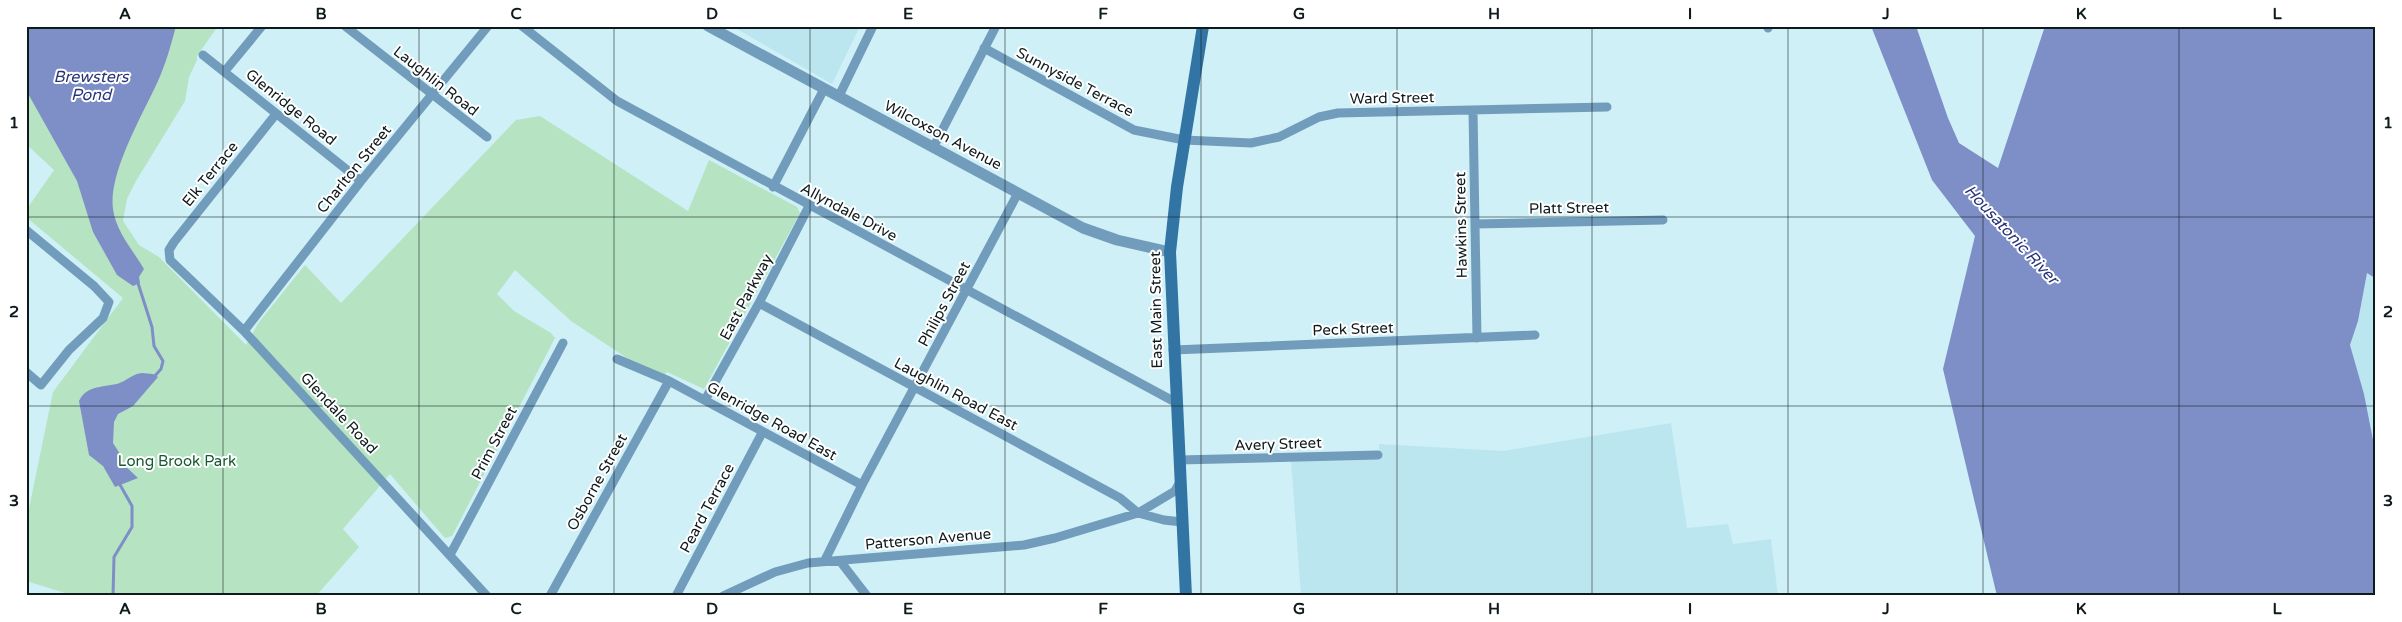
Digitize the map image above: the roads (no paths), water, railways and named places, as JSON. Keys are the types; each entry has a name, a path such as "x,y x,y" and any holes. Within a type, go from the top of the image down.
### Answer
{"main road":[{"name":"East Main Street","path":"1186,596 1175,402 1170,252 1184,140 1203,26"}],"street":[{"path":"225,72 262,26"},
{"name":"Laughlin Road","path":"345,26 486,137"},
{"name":"Charlton Street","path":"244,331 361,181 488,26"},
{"name":"Allyndale Drive","path":"522,26 609,96 966,291 1175,402"},
{"name":"Wilcoxson Avenue","path":"708,26 1092,232 1170,252"},
{"path":"839,96 873,26"},
{"path":"933,148 996,26"},
{"name":"Sunnyside Terrace","path":"984,48 1134,130 1184,140"},
{"name":"Glenridge Road","path":"203,54 361,181"},
{"path":"773,186 824,89"},
{"name":"Ward Street","path":"1184,140 1251,143 1279,137 1319,117 1338,113 1607,107"},
{"name":"Hawkins Street","path":"1472,110 1477,338"},
{"name":"Elk Terrace","path":"168,253 174,242 276,114"},
{"name":"Philips Street","path":"825,560 862,485 1018,193"},
{"name":"East Parkway","path":"705,400 759,303 809,206"},
{"name":"Platt Street","path":"1475,224 1663,220"},
{"path":"26,230 94,286 109,302 103,318 69,350 41,385 26,372"},
{"name":"Glendale Road","path":"168,253 175,266 244,331 486,596"},
{"name":"Laughlin Road East","path":"759,303 1120,498 1138,512"},
{"name":"Peck Street","path":"1173,350 1535,335"},
{"name":"Prim Street","path":"450,555 562,343"},
{"path":"617,358 669,381"},
{"name":"Glenridge Road East","path":"669,381 762,433 862,485"},
{"name":"Osborne Street","path":"550,596 669,381"},
{"name":"Peard Terrace","path":"676,596 762,433"},
{"name":"Avery Street","path":"1179,460 1378,455"},
{"name":"Patterson Avenue","path":"723,596 787,568 825,560 840,561 1024,545 1055,538 1138,512 1175,491 1180,482"},
{"path":"1138,512 1164,520 1182,522"},
{"path":"840,561 867,596"}],"water":[{"name":"Brewsters Pond","path":"26,26 176,26 161,74 121,161 113,195 113,209 118,225 144,269 139,277 140,283 133,286 117,275 93,232 77,181 26,90"},
{"name":"Housatonic River","path":"1871,26 1916,26 1948,118 1959,143 1998,168 2045,26 2376,26 2376,276 2375,278 2367,273 2358,321 2350,345 2364,394 2376,455 2376,596 1997,596 1943,369 1975,236 1932,180"},
{"path":"142,373 153,374 158,377 133,406 118,414 114,422 113,443 120,454 123,464 138,478 115,487 103,466 89,455 79,401 83,395 94,388 118,383"}],"waterway":[{"path":"137,280 152,327 154,346 163,361 161,369 153,378"},
{"path":"113,596 114,557 132,527 132,506 119,483"}],"park label":[{"name":"Long Brook Park","path":"177,461"}]}
